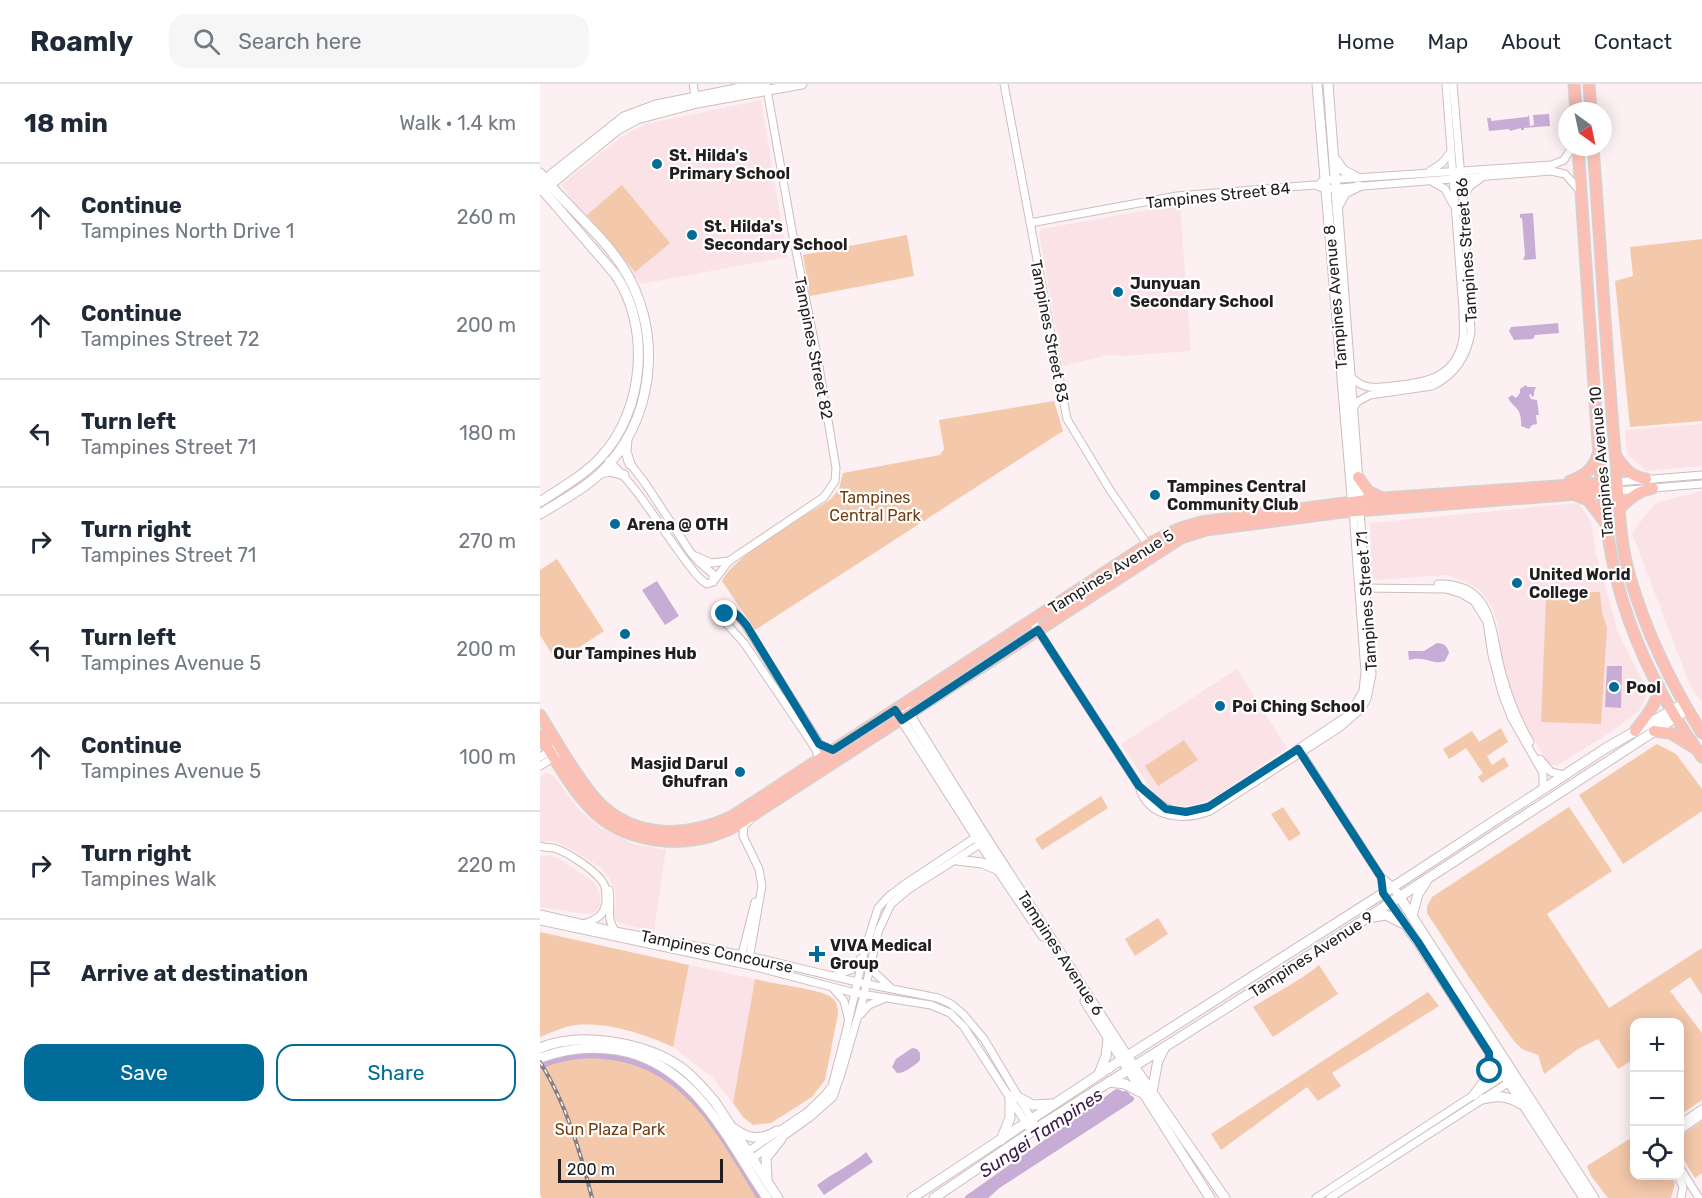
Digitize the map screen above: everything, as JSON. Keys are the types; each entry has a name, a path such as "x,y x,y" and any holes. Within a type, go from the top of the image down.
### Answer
{"main road":[{"path":"543,183 624,117 643,109 765,86 802,84"},
{"name":"Tampines Avenue 8","path":"1317,84 1330,184 1356,506"},
{"name":"Tampines Avenue 8","path":"1328,84 1332,154 1330,184 1336,209 1351,377 1358,477 1356,506"},
{"path":"1574,84 1575,102"},
{"path":"1589,84 1590,102"},
{"path":"1332,154 1340,167 1358,182 1345,193 1336,209"},
{"name":"Tampines Avenue 10","path":"1579,156 1599,452 1610,551 1623,601 1635,634 1659,687 1699,753"},
{"name":"Tampines Avenue 10","path":"1594,156 1623,548 1630,576 1660,659 1702,733"},
{"path":"540,514 599,474 611,462 619,451 640,408 648,376 648,338 643,311 633,285 620,264 596,234 543,183"},
{"path":"540,501 576,479 603,455 612,443 625,415 637,376 638,335 633,308 624,286 543,183"},
{"path":"627,436 626,452 630,464"},
{"path":"1561,485 1587,472 1596,462 1599,452"},
{"path":"1616,456 1628,471 1650,484"},
{"path":"599,474 610,471 624,475"},
{"path":"1358,477 1368,491 1382,498"},
{"path":"1619,510 1650,484"},
{"name":"Tampines Avenue 5","path":"540,715 553,752 585,803 600,818 616,828 648,839 664,841 700,839 722,833 762,809 1181,538 1206,530 1356,506 1382,498 1561,485 1617,486"},
{"name":"Tampines Avenue 5","path":"540,736 603,806 630,823 665,832 699,830 731,817 1148,544 1178,529 1201,522 1356,506 1572,495 1603,487"},
{"path":"1572,495 1588,500 1606,525"},
{"path":"1635,731 1653,707 1658,697 1659,687"},
{"name":"Tampines Avenue 9","path":"1001,1140 1124,1058 1564,775 1635,731 1685,706"},
{"name":"Tampines Avenue 6","path":"899,707 1132,1069 1210,1198"},
{"name":"Tampines Avenue 9","path":"934,1198 1034,1130 1368,918 1654,731 1674,713"},
{"path":"1654,731 1670,733 1699,753"},
{"path":"819,760 830,764"},
{"name":"Tampines Avenue 6","path":"982,838 999,870 1108,1039 1124,1058"},
{"path":"957,860 982,862 999,870"},
{"path":"1409,920 1418,894 1429,877"},
{"path":"1393,887 1400,897 1409,920 1489,1053 1510,1077"},
{"path":"1383,893 1390,903 1409,920 1510,1077 1584,1198"},
{"path":"1368,918 1386,915 1409,920"},
{"path":"1098,1076 1106,1056 1108,1039"},
{"path":"540,1048 554,1042 570,1041 637,1046 665,1058 686,1071 704,1089 732,1127 767,1198"},
{"path":"1109,1082 1125,1084 1147,1093 1165,1047"},
{"path":"540,1058 556,1052 604,1048 636,1053 651,1060 680,1079 695,1093 778,1198"},
{"path":"1474,1095 1489,1075 1491,1063 1489,1053"},
{"name":"Tampines Avenue 6","path":"1147,1093 1225,1198"},
{"path":"912,1198 1001,1140 1010,1118 1014,1097 1039,1106 1056,1103"},
{"path":"1483,1099 1506,1097 1532,1112 1594,1198"},
{"path":"732,1127 753,1138 779,1135"},
{"path":"769,1184 766,1158 779,1135"}],"street":[{"path":"695,84 698,99"},
{"name":"Tampines Street 83","path":"1004,84 1067,419 1110,490 1155,554"},
{"name":"Tampines Street 86","path":"1353,409 1363,398 1384,390 1430,381 1445,371 1459,352 1463,338 1463,310 1446,84"},
{"name":"Tampines Street 86","path":"1351,377 1359,385 1384,390 1432,386 1441,382 1460,364 1469,348 1472,332 1453,84"},
{"name":"Tampines Street 82","path":"713,582 729,561 824,497 832,487 836,474 817,355 765,86"},
{"path":"1424,172 1438,166 1450,153"},
{"path":"1459,153 1478,169"},
{"path":"1358,182 1424,172 1552,165 1564,160 1566,156"},
{"path":"1330,184 1452,180 1551,171 1565,174 1581,193"},
{"path":"1463,199 1470,186 1482,177"},
{"path":"1429,181 1440,184 1445,189 1455,210"},
{"name":"Tampines Street 84","path":"1030,223 1177,196 1330,184"},
{"path":"603,455 624,475 701,580 707,584 713,582 713,574 691,553 630,464 612,443"},
{"path":"1617,486 1650,484 1702,475"},
{"path":"1617,486 1702,484"},
{"name":"Tampines Street 71","path":"1032,621 1139,786 1166,809 1186,812 1199,810 1300,751 1350,714 1363,691 1365,672 1356,506"},
{"path":"691,553 711,562 729,561"},
{"path":"1415,588 1434,584 1456,586 1471,592 1483,604 1491,621 1507,691 1526,736 1547,769 1564,775"},
{"path":"1361,588 1415,588 1455,591 1468,596 1483,613 1502,693 1511,717 1541,769 1545,780 1543,789"},
{"path":"819,760 809,739 744,642 724,620 724,615 735,613 747,626 819,744 833,750"},
{"path":"1300,751 1381,877 1393,887"},
{"path":"540,766 553,752"},
{"path":"743,964 762,886 759,869 743,836 743,830 762,809"},
{"path":"722,833 738,835 757,879 756,900 746,955"},
{"path":"779,1135 806,1113 832,1086 857,982 868,952 891,904 909,889 957,860 982,838"},
{"path":"746,1158 826,1105 833,1097 864,995 868,952 878,908 888,896 982,838"},
{"path":"542,848 562,852 600,878 610,891 609,920 615,931"},
{"path":"1381,877 1383,893"},
{"path":"583,923 594,921 601,915 605,908 605,887"},
{"name":"Tampines Concourse","path":"540,914 615,931 746,955 857,982 938,998 951,1004 963,1014 984,1039 1014,1097"},
{"name":"Tampines Concourse","path":"540,921 743,964 864,995 931,1005 950,1013 968,1033 1014,1097 1034,1130"},
{"path":"830,975 851,970 868,952"},
{"path":"868,952 875,973 880,980 894,990"},
{"path":"831,986 844,1001 849,1022"},
{"path":"857,1020 865,1008 876,1001 895,999"},
{"path":"1316,1198 1474,1095 1510,1077"},
{"path":"1330,1198 1483,1099 1510,1077"},
{"path":"1684,1121 1702,1109"},
{"path":"1684,1127 1702,1115"},
{"path":"1684,1174 1699,1198"},
{"path":"1680,1180 1683,1186 1681,1198"}],"shaded area":[{"name":"St. Hilda's Secondary School","path":"761,100 787,257 641,284 561,185 621,137 646,124"},
{"path":"1549,114 1550,126 1524,128 1524,130 1521,128 1510,131 1509,129 1489,131 1487,118 1491,118 1491,121 1529,115 1530,126 1534,125 1533,115"},
{"name":"Junyuan Secondary School","path":"1180,204 1191,351 1108,355 1063,366 1040,231"},
{"path":"1533,213 1536,259 1523,260 1525,255 1520,214"},
{"path":"1558,323 1559,333 1535,335 1533,339 1514,340 1509,331 1511,327"},
{"path":"1526,385 1536,387 1534,396 1529,395 1531,399 1537,400 1539,415 1536,415 1537,424 1532,425 1529,429 1521,426 1519,412 1508,398 1512,395 1516,398 1520,389"},
{"path":"1702,424 1702,466 1646,471 1627,454 1625,430"},
{"path":"1702,491 1702,703 1689,683 1632,533 1655,503"},
{"path":"1578,503 1591,521 1596,553 1618,632 1648,692 1639,711 1608,734 1554,765 1549,764 1527,728 1508,686 1502,662 1497,621 1492,607 1480,590 1446,575 1378,580 1373,578 1370,523"},
{"path":"657,581 679,616 665,625 642,590"},
{"path":"1437,643 1448,649 1449,653 1445,661 1409,660 1408,651 1424,651"},
{"name":"Pool","path":"1607,666 1622,666 1621,708 1605,707"},
{"name":"Poi Ching School","path":"1237,669 1287,748 1212,799 1190,806 1158,800 1121,744"},
{"path":"546,773 553,775 579,810 599,827 634,844 666,850 654,931 616,921 613,914 616,902 615,890 600,867 562,844 540,841 540,777"},
{"path":"549,855 558,858 594,882 600,894 600,906 596,912 585,914 540,907 540,856"},
{"path":"689,965 755,979 733,1103 712,1077 673,1047"},
{"path":"912,1048 917,1049 920,1053 920,1060 909,1069 897,1073 892,1067 896,1059"},
{"path":"866,1152 873,1162 824,1195 817,1185"}],"green space":[{"path":"622,185 670,243 635,272 587,215"},
{"path":"907,235 914,276 810,296 803,255"},
{"path":"1702,239 1702,421 1630,427 1615,281 1633,276 1630,247"},
{"name":"Tampines Central Park","path":"1054,401 1063,431 755,630 722,581 729,570 755,548 831,499 839,489 843,473 940,455 944,449 939,420"},
{"path":"557,559 604,631 557,662 540,635 540,570"},
{"path":"1559,592 1600,592 1602,612 1607,628 1601,724 1541,722 1546,600"},
{"path":"1501,728 1508,742 1487,756 1492,765 1504,757 1509,766 1482,783 1478,777 1483,773 1466,748 1449,759 1443,749 1472,731 1479,742"},
{"path":"1184,740 1198,760 1158,786 1145,766"},
{"path":"1657,744 1676,754 1702,789 1702,811 1623,864 1579,795"},
{"path":"1101,796 1108,808 1042,850 1035,839"},
{"path":"1283,807 1301,834 1289,841 1271,814"},
{"path":"1569,807 1612,871 1547,914 1609,1008 1702,948 1702,995 1690,977 1670,991 1702,1033 1702,1100 1684,1112 1684,1018 1630,1018 1630,1062 1618,1069 1598,1039 1578,1049 1544,1074 1538,1055 1522,1049 1514,1041 1427,913 1427,906 1432,897"},
{"path":"1158,918 1168,934 1135,956 1125,939"},
{"path":"540,932 689,965 673,1047 638,1034 601,1025 571,1026 540,1037"},
{"path":"1319,965 1338,994 1273,1037 1253,1007 1296,982"},
{"path":"755,979 825,994 836,1002 838,1014 825,1080 812,1097 771,1123 753,1125 743,1117 733,1103"},
{"path":"1428,992 1439,1006 1332,1073 1341,1086 1318,1101 1307,1087 1221,1150 1211,1134"},
{"name":"Sun Plaza Park","path":"583,1056 617,1059 646,1068 669,1082 690,1100 708,1121 758,1198 542,1198 540,1195 540,1067 562,1059"},
{"path":"1702,1121 1702,1173 1695,1178 1684,1160 1684,1133"},
{"path":"1630,1139 1630,1180 1674,1180 1671,1198 1608,1198 1591,1176 1587,1166"}],"waterway":[{"path":"540,1066 585,1055 603,1056 639,1064 663,1075 701,1109 732,1152 760,1198"},
{"name":"Sungei Tampines","path":"968,1198 1117,1092 1131,1099 997,1186 984,1198"},
{"name":"Sungei Tampines","path":"975,1198 1125,1096"}],"railway":[{"path":"540,1062 565,1111 592,1198"}],"place":[{"name":"St. Hilda's Primary School","path":"657,164"},
{"name":"St. Hilda's Secondary School","path":"692,235"},
{"name":"Junyuan Secondary School","path":"1118,292"},
{"name":"Tampines Central Community Club","path":"1155,495"},
{"name":"Arena @ OTH","path":"615,524"},
{"name":"United World College","path":"1517,583"},
{"name":"Our Tampines Hub","path":"625,634"},
{"name":"Pool","path":"1614,687"},
{"name":"Poi Ching School","path":"1220,706"},
{"name":"Masjid Darul Ghufran","path":"740,772"},
{"name":"VIVA Medical Group","path":"817,954"}],"route":[{"path":"725,614 735,613 747,626 819,744 833,750 895,710 902,720 1038,630 1139,786 1166,809 1186,812 1208,807 1298,749 1381,877 1383,893 1418,942 1489,1053 1490,1071"}]}
